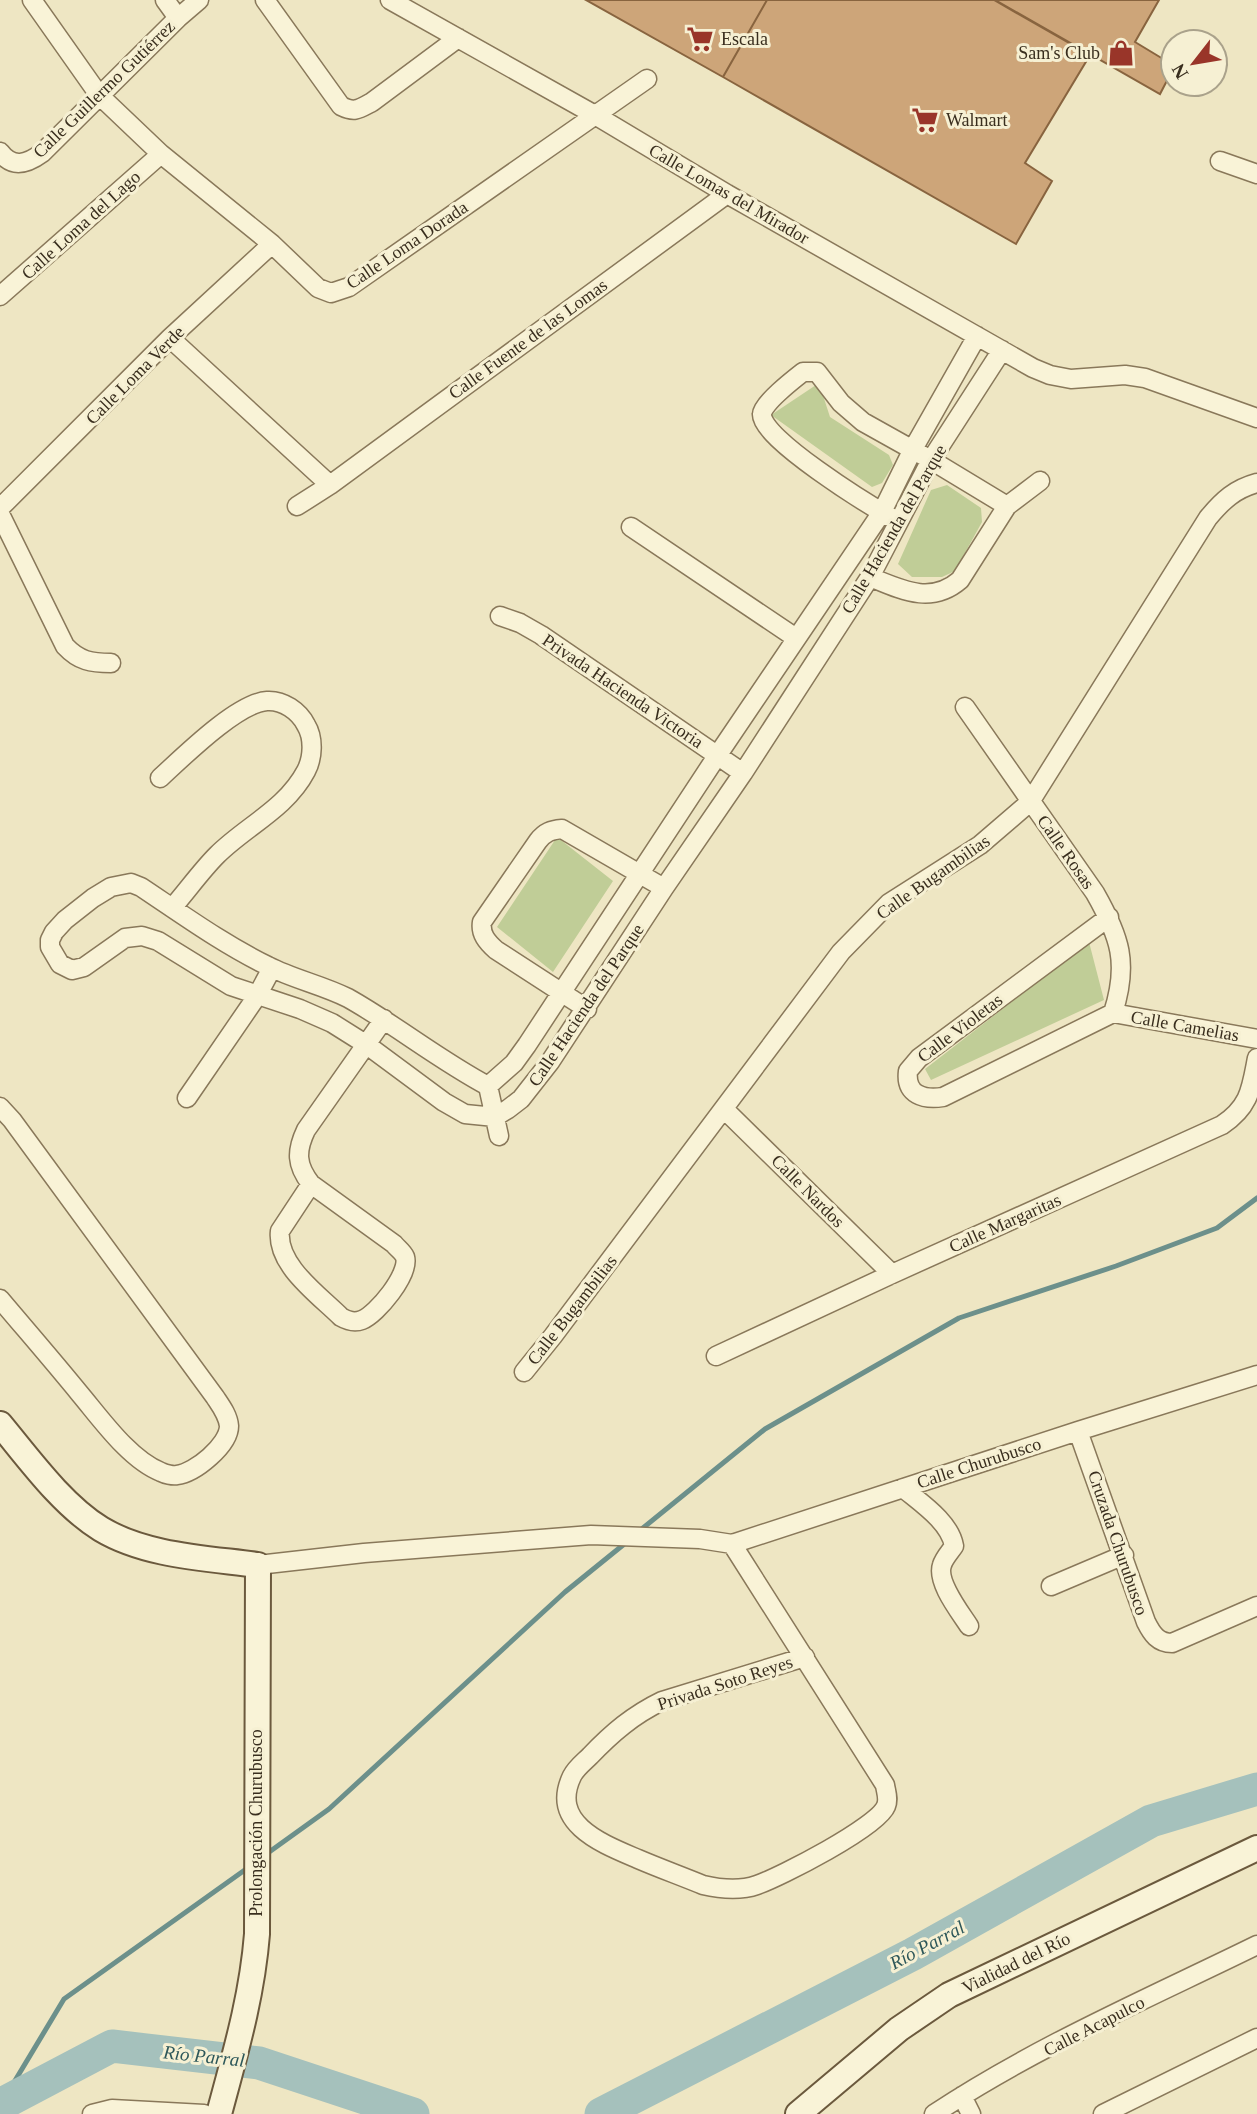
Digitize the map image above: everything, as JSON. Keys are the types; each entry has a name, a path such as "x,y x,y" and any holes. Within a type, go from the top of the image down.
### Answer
{"main road":[{"path":"0,1424 79,1513 101,1529 148,1548 258,1565"},
{"name":"Prolongación Churubusco","path":"219,2114 244,2022 252,1983 257,1934 258,1565"},
{"name":"Vialidad del Río","path":"798,2114 899,2029 949,1995 1257,1847"}],"street":[{"name":"Calle Loma Dorada","path":"32,0 99,96 161,154 272,244 318,288 331,293 349,287 647,79"},
{"path":"165,0 178,18"},
{"name":"Calle Guillermo Gutiérrez","path":"3,155 13,163 21,164 42,153 199,0"},
{"path":"265,0 341,106 350,111 372,102 458,38"},
{"name":"Calle Lomas del Mirador","path":"390,0 1033,368 1071,379 1125,376 1145,378 1257,418"},
{"name":"Calle Loma del Lago","path":"0,296 161,154"},
{"path":"1220,161 1257,174"},
{"name":"Calle Fuente de las Lomas","path":"297,506 330,485 727,194"},
{"name":"Calle Loma Verde","path":"0,508 170,338 272,244"},
{"name":"Calle Hacienda del Parque","path":"488,1086 520,1054 882,512 913,449 977,336"},
{"path":"170,338 330,485"},
{"name":"Calle Hacienda del Parque","path":"495,1116 508,1109 527,1092 587,1009 870,577 931,460 1002,350"},
{"path":"899,522 790,450 769,430 761,417 763,408 803,372 817,372 852,414 863,422 1007,506"},
{"path":"870,577 911,592 928,594 950,588 960,580 1007,506 1040,481"},
{"name":"Calle Bugambilias","path":"524,1372 554,1336 841,952 889,903 980,845 1030,802 1208,517 1235,490 1257,483"},
{"path":"0,514 65,646 83,661 111,663"},
{"path":"631,527 796,638"},
{"name":"Privada Hacienda Victoria","path":"500,616 541,635 743,772"},
{"path":"160,778 211,733 255,704 268,701 284,704 301,716 308,728 311,754 306,770 293,790 263,819 217,855 172,908"},
{"name":"Calle Rosas","path":"965,707 1109,917 1122,960 1122,979 1113,1013"},
{"path":"587,1009 488,943 481,927 482,922 538,841 553,830 562,829 664,888"},
{"path":"495,1116 465,1114 332,1023 300,1009 231,986 158,941 142,936 125,938 84,967 72,970 60,964 50,947 50,940 65,920 111,887 131,883 141,887 226,945 272,968 345,996 460,1071 488,1086 495,1116 499,1136"},
{"name":"Calle Violetas","path":"1109,917 919,1058 908,1071 908,1081 917,1096 943,1097 1113,1013"},
{"path":"187,1098 257,996 272,968"},
{"name":"Calle Camelias","path":"1113,1013 1257,1039"},
{"path":"311,1184 280,1231 283,1254 289,1265 341,1317 349,1321 359,1321 381,1306 402,1274 405,1257 394,1244 311,1184 299,1165 298,1154 306,1130 384,1019"},
{"name":"Calle Margaritas","path":"716,1356 1222,1125 1235,1116 1245,1104 1257,1058"},
{"path":"0,1107 226,1413 229,1428 223,1443 210,1457 190,1471 175,1476 160,1472 116,1436 0,1299"},
{"name":"Calle Nardos","path":"724,1109 892,1274"},
{"name":"Calle Churubusco","path":"258,1565 364,1553 591,1535 700,1539 732,1544 1257,1375"},
{"name":"Cruzada Churubusco","path":"1078,1431 1150,1631 1164,1643 1172,1643 1257,1606"},
{"path":"903,1488 945,1526 954,1541 940,1572 948,1592 969,1626"},
{"name":"Privada Soto Reyes","path":"732,1544 805,1657 885,1785 886,1808 860,1830 818,1855 755,1886 735,1889 703,1885 601,1843 585,1833 573,1818 567,1804 573,1773 607,1737 642,1711 662,1701 805,1657"},
{"path":"1051,1586 1124,1555"},
{"name":"Calle Acapulco","path":"934,2114 1076,2034 1257,1945"},
{"path":"1102,2114 1257,2038"},
{"path":"962,2096 971,2114"},
{"path":"92,2114 112,2109 204,2114"}],"green space":[{"path":"819,383 830,417 889,455 893,465 882,483 872,487 771,415"},
{"path":"947,485 981,508 982,522 955,571 942,577 912,577 898,564 931,490"},
{"path":"557,837 613,881 553,972 497,927"},
{"path":"1089,942 1104,1000 931,1080 925,1069"}],"building":[{"name":"Escala","path":"586,0 767,0 723,77"},
{"name":"Walmart","path":"767,0 994,0 1090,55 1025,163 1052,181 1016,244 723,77"},
{"name":"Sam's Club","path":"995,0 1159,0 1135,42 1159,57 1159,93"}],"waterway":[{"path":"638,1532 765,1429 959,1318 1116,1266 1217,1228 1257,1198"},
{"path":"265,1855 329,1809 565,1592 628,1541"},
{"name":"Río Parral","path":"601,2114 913,1954 1151,1821 1257,1789"},
{"path":"1,2104 64,1999 249,1867"},
{"name":"Río Parral","path":"0,2105 112,2046 259,2063 413,2114"}],"place":[{"name":"Escala","path":"700,39"},
{"name":"Sam's Club","path":"1121,53"},
{"name":"Walmart","path":"925,120"}]}
